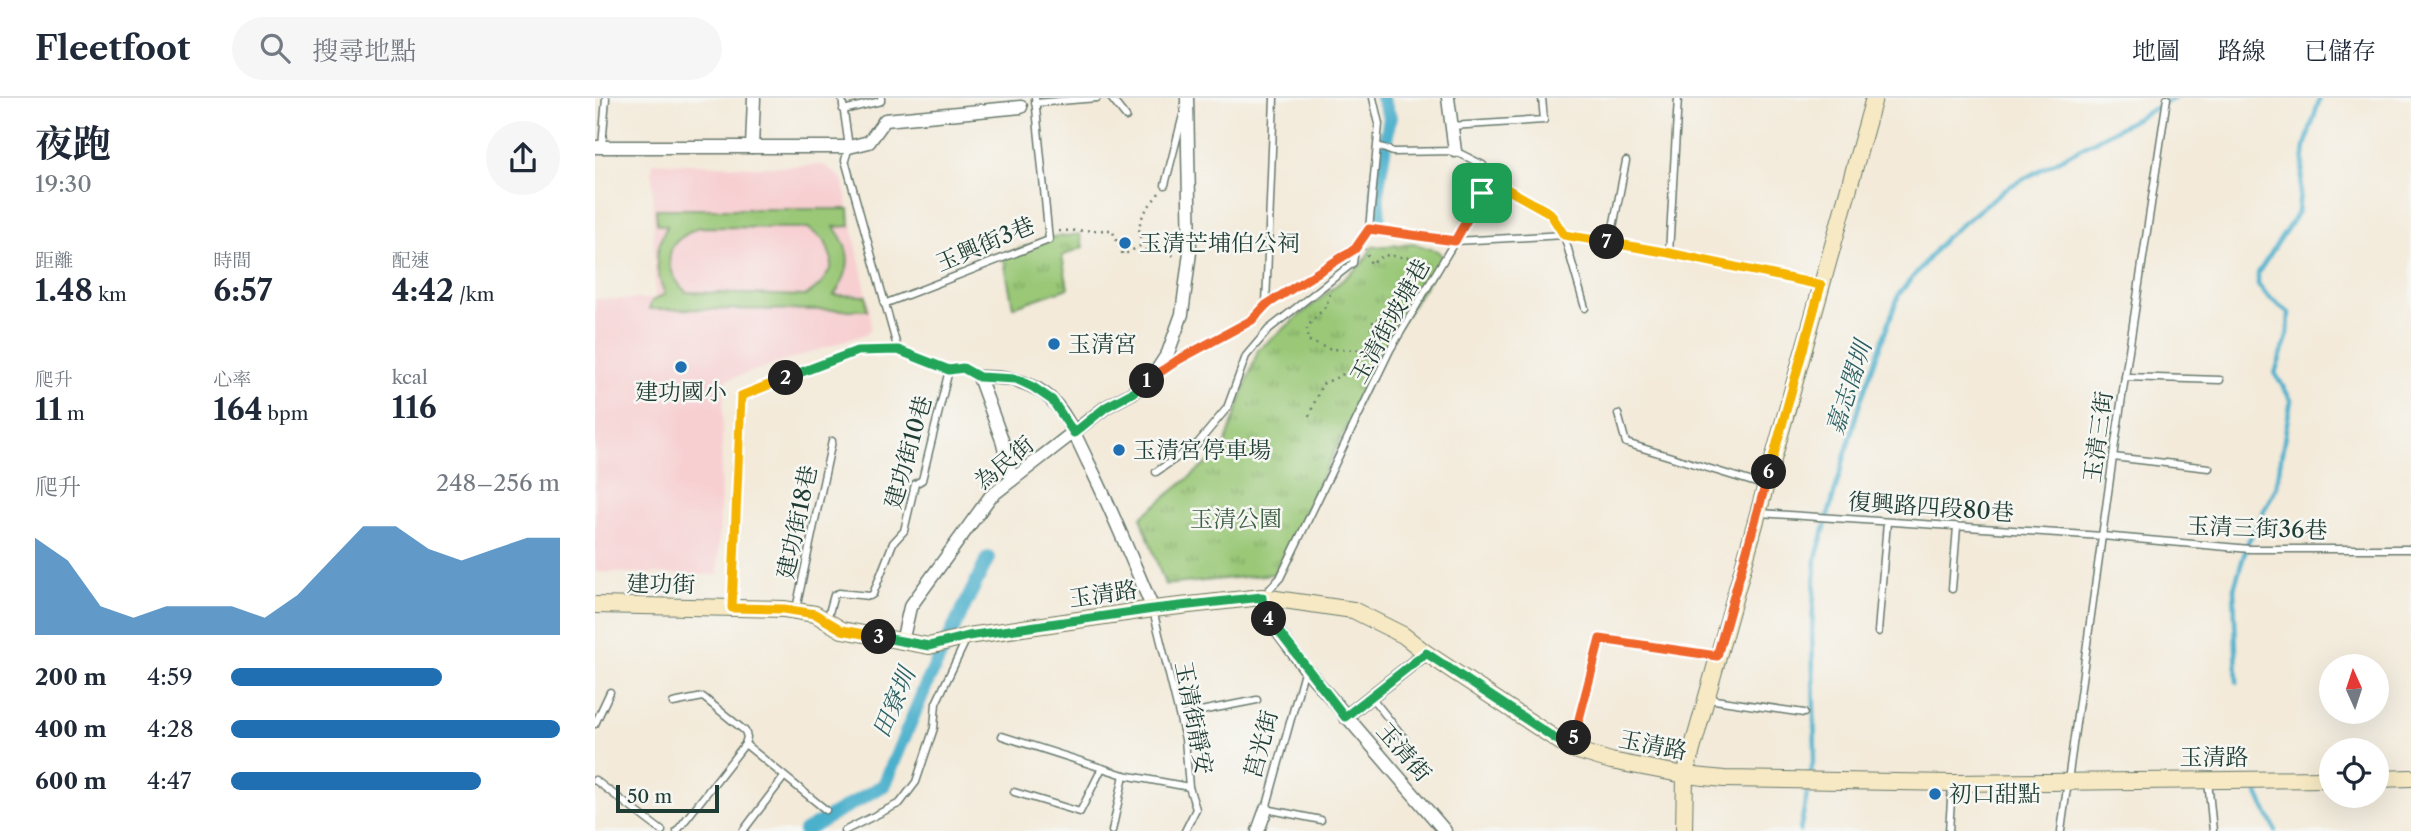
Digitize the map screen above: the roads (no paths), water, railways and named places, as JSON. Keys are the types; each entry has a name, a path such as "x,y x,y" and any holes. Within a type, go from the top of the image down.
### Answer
{"street":[{"path":"752,147 754,98"},
{"name":"為民街","path":"902,642 910,607 990,497 1106,407 1132,393 1153,376 1168,353 1182,314 1190,252 1187,98"},
{"path":"1448,98 1455,152"},
{"path":"1684,831 1685,775 1874,98"},
{"path":"598,147 849,147 869,142 885,120 1021,107"},
{"path":"1012,480 1002,440 979,377 1016,379 1052,400 1074,433 1109,504 1153,609"},
{"name":"玉清路","path":"929,646 968,636 1153,609 1262,597 1353,610 1403,635 1571,749 1611,761 1685,775 1724,779 1952,783 2319,779"},
{"name":"玉清街","path":"1262,597 1264,613 1305,668 1445,831"},
{"name":"建功街","path":"595,606 796,611 815,614 842,630 929,646"},
{"path":"1345,717 1426,653"},
{"path":"2389,779 2411,778"},
{"name":"莒光街","path":"1258,831 1266,809"}],"lane":[{"path":"598,147 606,98"},
{"path":"842,98 849,147 845,160 898,350"},
{"path":"843,110 881,98"},
{"path":"1035,100 1097,98"},
{"path":"1111,98 1126,117"},
{"path":"1165,185 1187,98"},
{"path":"1266,305 1274,98"},
{"path":"1153,376 1252,320 1266,305 1355,249 1369,229 1378,146 1378,124 1373,98"},
{"path":"1451,126 1544,120 1542,98"},
{"path":"1669,253 1678,98"},
{"name":"玉清三街","path":"2061,831 2167,98"},
{"name":"玉興街3巷","path":"884,304 1049,240 1035,100"},
{"path":"1378,146 1392,152 1455,152 1483,165 1489,179 1550,213 1564,235 1585,309"},
{"path":"1609,243 1626,161"},
{"path":"1369,229 1455,241 1489,179"},
{"name":"玉清街坡塘巷","path":"1262,597 1280,578 1390,350 1455,241 1564,235 1669,253 1821,285"},
{"path":"1156,472 1198,443 1227,408 1246,356 1269,329 1353,263 1355,249"},
{"path":"732,608 741,396 857,351 898,350 949,370 963,368 979,377"},
{"name":"建功街10巷","path":"826,621 834,595 873,594 893,543 904,531 915,484 922,480 949,370"},
{"path":"2125,377 2220,380"},
{"path":"1618,414 1626,443 1766,485"},
{"name":"建功街18巷","path":"796,611 832,441"},
{"path":"2113,457 2209,468"},
{"name":"復興路四段80巷","path":"1758,513 2102,536"},
{"path":"1878,632 1887,522"},
{"path":"1952,589 1957,527"},
{"name":"玉清三街36巷","path":"2102,536 2250,549 2411,549"},
{"name":"玉清街靜安","path":"1153,609 1180,715 1189,787 1196,809 1185,831"},
{"path":"844,831 900,803 916,782 934,728 936,703 968,636"},
{"path":"1571,749 1600,639 1717,656"},
{"name":"莒光街","path":"1266,809 1305,668"},
{"path":"595,723 610,692"},
{"path":"1371,697 1405,739"},
{"path":"673,704 703,698 745,731 747,737 745,744 677,831"},
{"path":"1706,698 1804,713"},
{"path":"1180,715 1257,699"},
{"path":"1002,736 1124,775 1189,787"},
{"path":"745,744 826,810"},
{"path":"1014,792 1080,812 1102,768"},
{"path":"1112,831 1124,775"},
{"path":"744,831 785,776"},
{"path":"595,779 657,829"},
{"path":"2208,780 2213,831"},
{"path":"1949,831 1952,783"},
{"path":"1266,809 1321,820"}],"waterway":[{"path":"1379,219 1377,192 1390,117 1382,98"},
{"name":"嘉志閣圳","path":"1800,831 1815,751 1812,630 1816,558 1860,403 1899,294 1945,238 2005,189 2174,98"},
{"path":"2237,682 2234,588 2248,542 2276,487 2291,400 2275,373 2288,334 2289,313 2258,285 2258,273 2298,212 2305,146 2320,98"},
{"name":"田寮圳","path":"805,831 884,785 927,683 988,558"},
{"path":"2257,792 2276,831"}],"place":[{"name":"玉清芒埔伯公祠","path":"1125,243"},
{"name":"玉清宮","path":"1054,344"},
{"name":"建功國小","path":"681,367"},
{"name":"玉清宮停車場","path":"1119,450"},
{"name":"初口甜點","path":"1935,794"}],"park label":[{"name":"玉清公園","path":"1236,519"}]}
